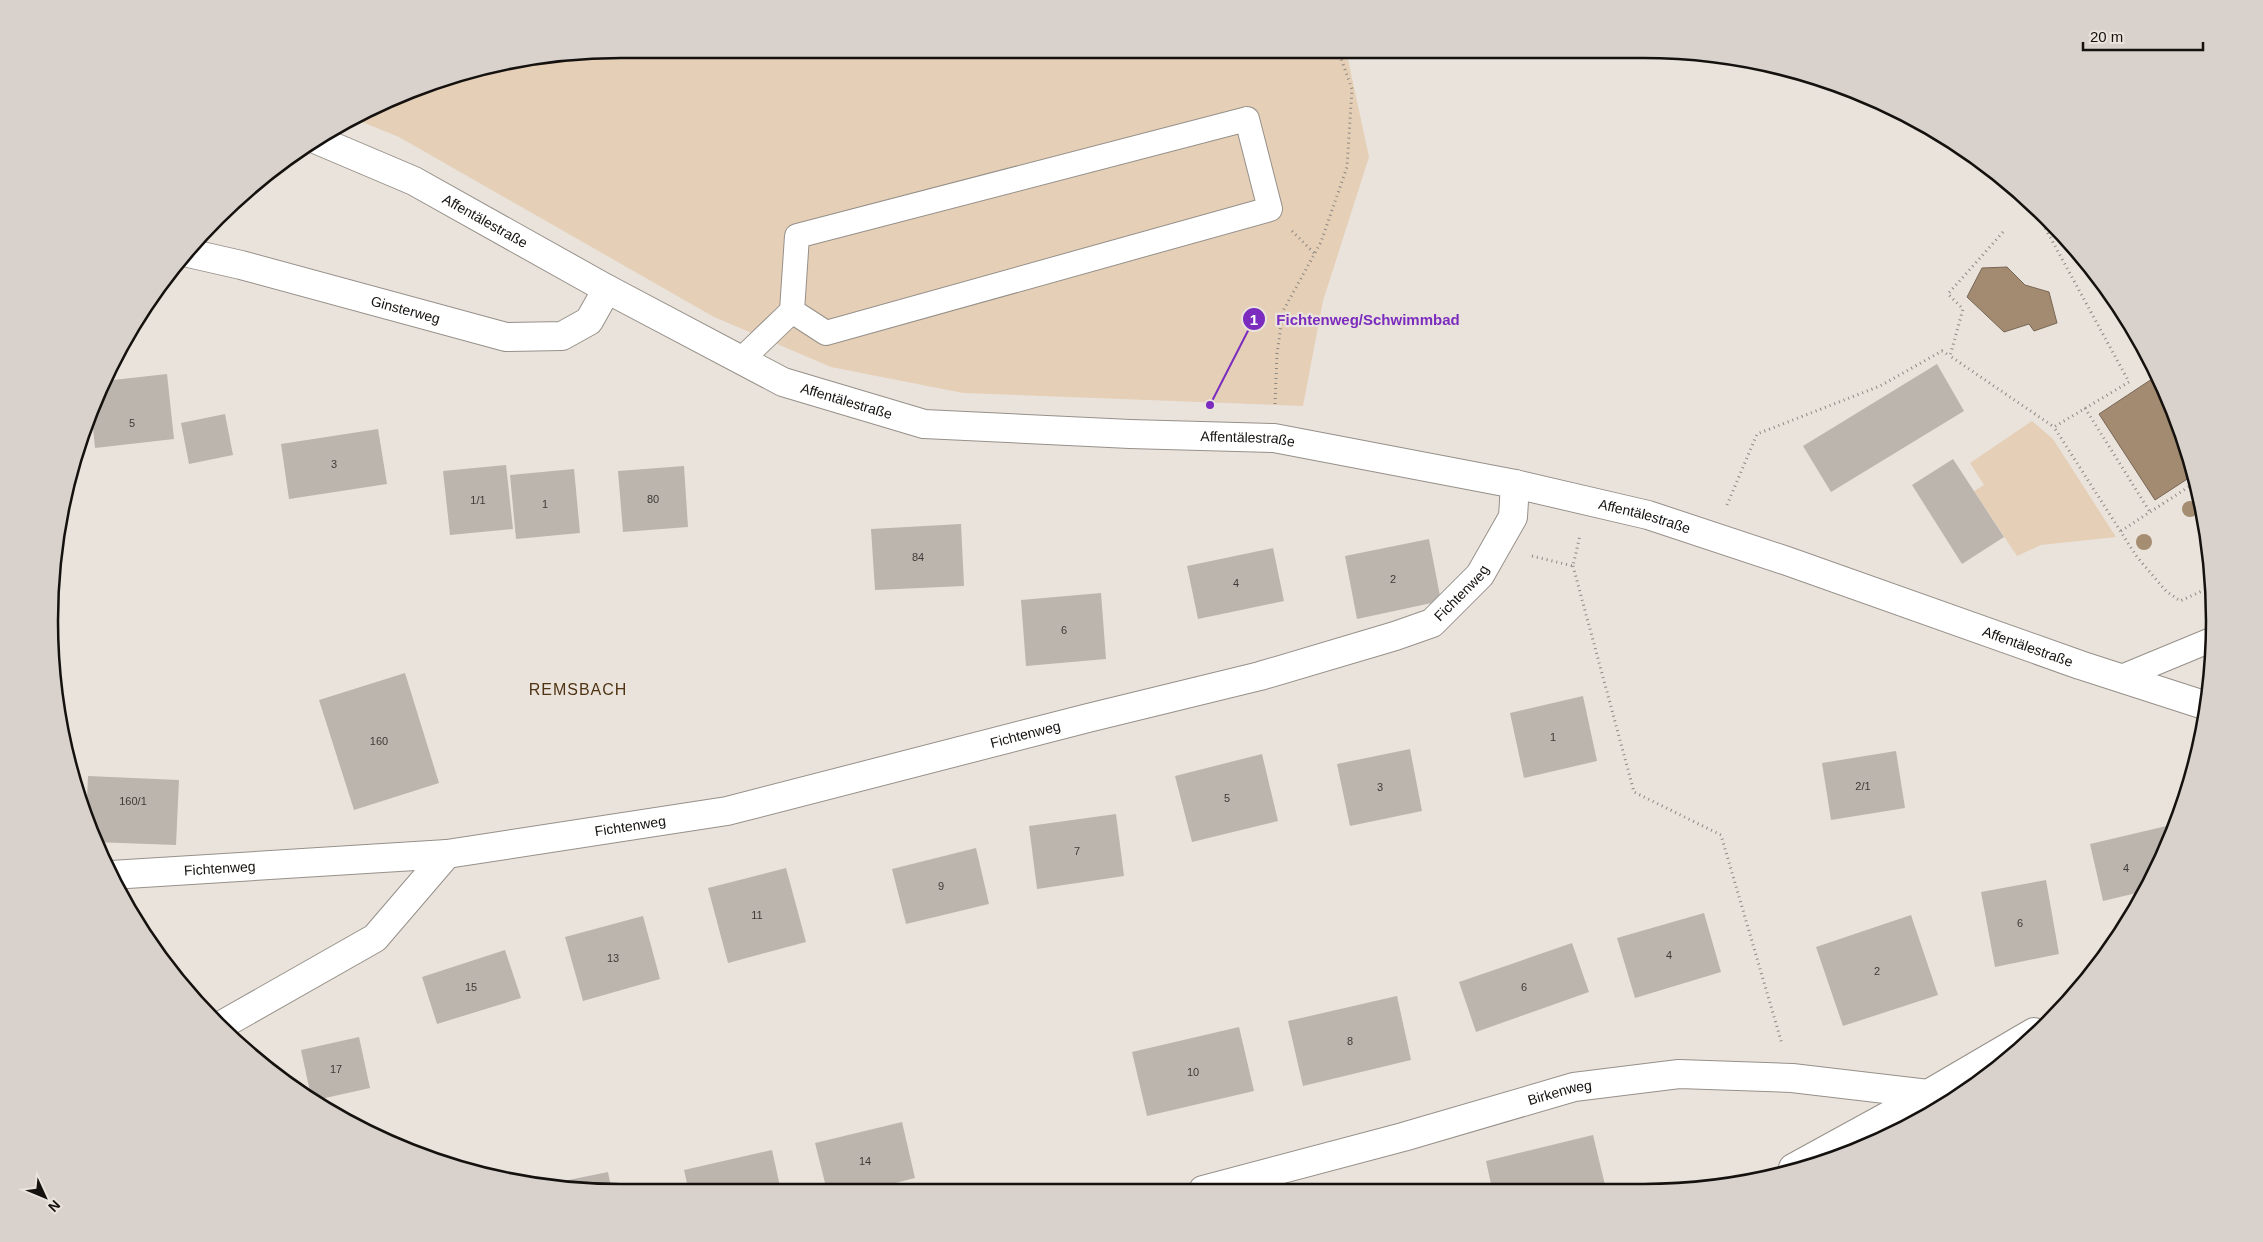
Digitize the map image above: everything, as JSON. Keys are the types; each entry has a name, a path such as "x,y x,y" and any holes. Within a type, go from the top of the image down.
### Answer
{"street":[{"name":"Affentälestraße","path":"323,143 414,181 607,290 783,382 924,424 1130,434 1274,438 1515,484 1587,500 1648,515 1715,537 2119,678 2200,704"},
{"name":"Ginsterweg","path":"193,254 506,336 562,336 589,321 607,290"},
{"name":"Fichtenweg","path":"118,875 447,854 727,811 1078,720 1260,676 1396,636 1432,623 1480,575 1513,517 1515,484"},
{"path":"226,1022 375,938 447,854"},
{"path":"1810,1159 1928,1094 2017,1042"},
{"name":"Birkenweg","path":"1222,1185 1402,1137 1574,1087 1679,1074 1792,1078 1928,1094"}],"lane":[{"path":"741,360 792,311 796,236 1246,119 1270,209 826,333 792,311"},
{"path":"2119,678 2205,643"}],"path":[{"path":"1274,438 1277,354 1283,311 1321,242 1347,167 1352,89 1341,57"},
{"path":"2045,228 2129,382 2054,427"},
{"path":"1950,356 1963,309 1948,294 2003,232"},
{"path":"1715,537 1757,434 1880,386 1942,352 2054,427 2137,557 2166,591 2180,601 2204,590"},
{"path":"2085,408 2150,512"},
{"path":"2120,531 2189,487"},
{"path":"1587,500 1573,566 1634,792 1721,835 1792,1078"},
{"path":"1495,548 1573,566"}],"shaded area":[{"path":"621,57 1348,57 1369,157 1323,301 1303,406 963,393 831,367 714,317 399,137 361,122 405,100 440,87 511,68 547,62"},
{"path":"2007,267 2025,285 2049,292 2057,323 2034,331 2029,324 2004,332 1967,297 1982,268"},
{"path":"2151,380 2163,405 2176,440 2187,479 2155,500 2099,414"},
{"path":"2032,421 2053,439 2116,537 2041,545 2017,556 1974,491 1984,485 1970,463"}],"building":[{"path":"1937,364 1964,411 1831,492 1803,446"},
{"path":"167,374 174,439 95,448 93,425 112,380"},
{"path":"225,414 233,455 189,464 181,423"},
{"path":"378,429 387,484 289,499 281,444"},
{"path":"1953,459 2004,537 1962,564 1912,485"},
{"path":"506,465 513,529 450,535 443,471"},
{"path":"684,466 688,527 623,532 618,471"},
{"path":"574,469 580,533 516,539 510,475"},
{"path":"961,524 964,586 875,590 871,529"},
{"path":"1429,539 1441,601 1357,619 1345,556"},
{"path":"1273,548 1284,601 1198,619 1187,566"},
{"path":"1101,593 1106,659 1026,666 1021,600"},
{"path":"405,673 439,783 354,810 319,700"},
{"path":"1583,696 1597,761 1524,778 1510,713"},
{"path":"1410,749 1422,811 1350,826 1337,764"},
{"path":"1896,751 1905,808 1831,820 1822,763"},
{"path":"1262,754 1278,821 1192,842 1175,776"},
{"path":"88,776 179,780 176,845 103,842 87,802"},
{"path":"1116,814 1124,876 1037,889 1029,826"},
{"path":"2167,826 2135,893 2103,901 2090,844"},
{"path":"976,848 989,904 906,924 892,869"},
{"path":"786,868 806,942 728,963 708,888"},
{"path":"2046,880 2059,954 1995,967 1981,892"},
{"path":"1704,913 1721,972 1635,998 1617,938"},
{"path":"1911,915 1938,995 1843,1026 1816,947"},
{"path":"643,916 660,979 583,1001 565,937"},
{"path":"1572,943 1589,992 1476,1032 1459,982"},
{"path":"505,950 521,998 437,1024 422,977"},
{"path":"1397,996 1411,1060 1303,1086 1288,1021"},
{"path":"1239,1027 1254,1091 1147,1116 1132,1052"},
{"path":"359,1037 370,1088 322,1099 310,1091 301,1050"},
{"path":"902,1122 915,1178 888,1185 826,1185 815,1143"},
{"path":"1593,1135 1605,1185 1491,1185 1486,1161"},
{"path":"772,1150 780,1185 687,1185 684,1170"},
{"path":"608,1172 610,1184 584,1183 562,1181"}],"place":[{"name":"Fichtenweg/Schwimmbad","path":"1210,405"}],"district":[{"name":"REMSBACH","path":"578,689"}]}
